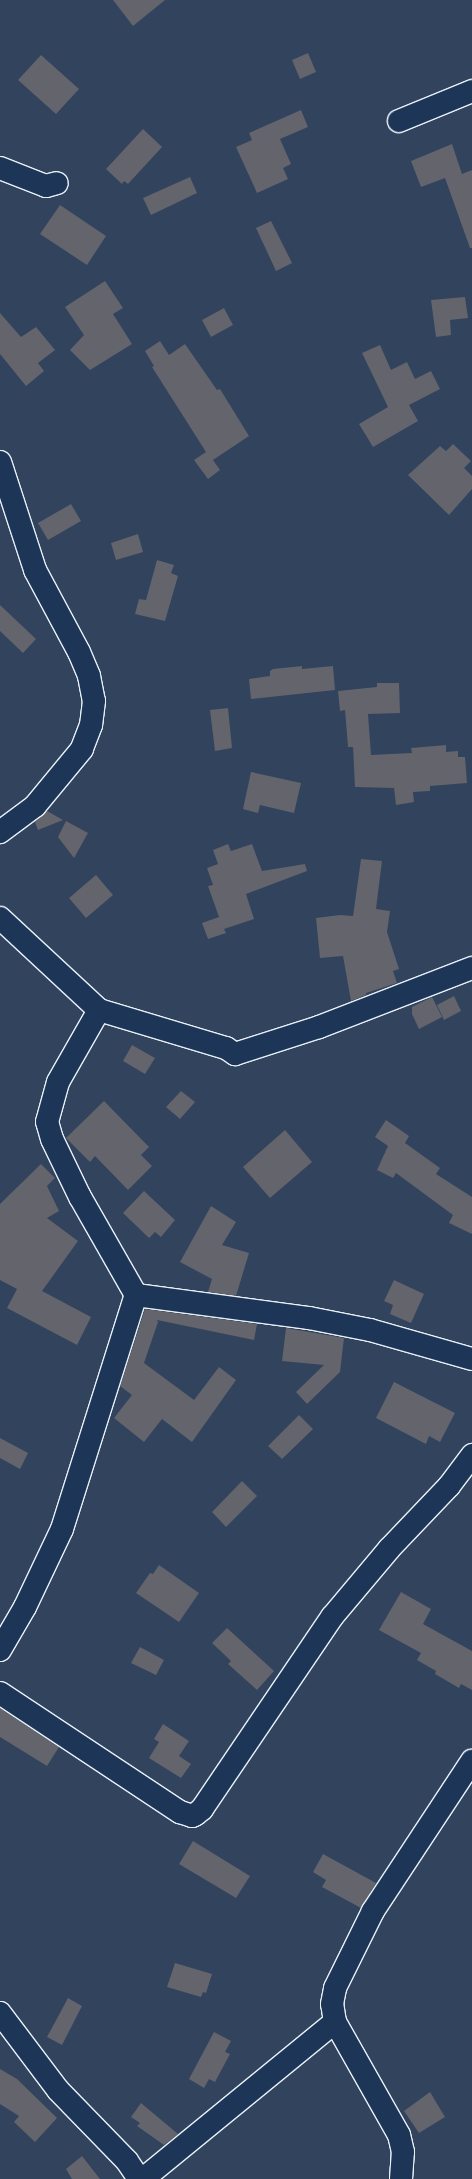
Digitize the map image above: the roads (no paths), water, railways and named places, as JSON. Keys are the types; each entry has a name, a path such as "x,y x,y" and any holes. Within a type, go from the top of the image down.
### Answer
{"street":[{"path":"399,121 472,91"},
{"path":"0,168 46,186 57,183"},
{"path":"0,462 34,570 79,652 89,676 94,701 91,725 82,749 35,806 0,832"},
{"path":"0,918 99,1010 226,1048 236,1054 319,1027 472,968"},
{"path":"0,1650 25,1607 62,1529 136,1295 80,1196 52,1139 47,1122 58,1082 99,1010"},
{"path":"136,1295 309,1318 370,1330 472,1359"},
{"path":"0,1693 180,1812 192,1816 196,1814 202,1809 332,1616 389,1549 449,1486 472,1455"},
{"path":"401,2179 403,2152 399,2135 335,2022 332,2004 334,1988 355,1944 393,1878 472,1761"},
{"path":"0,2013 58,2090 127,2161 139,2179"},
{"path":"143,2179 335,2022"}]}
